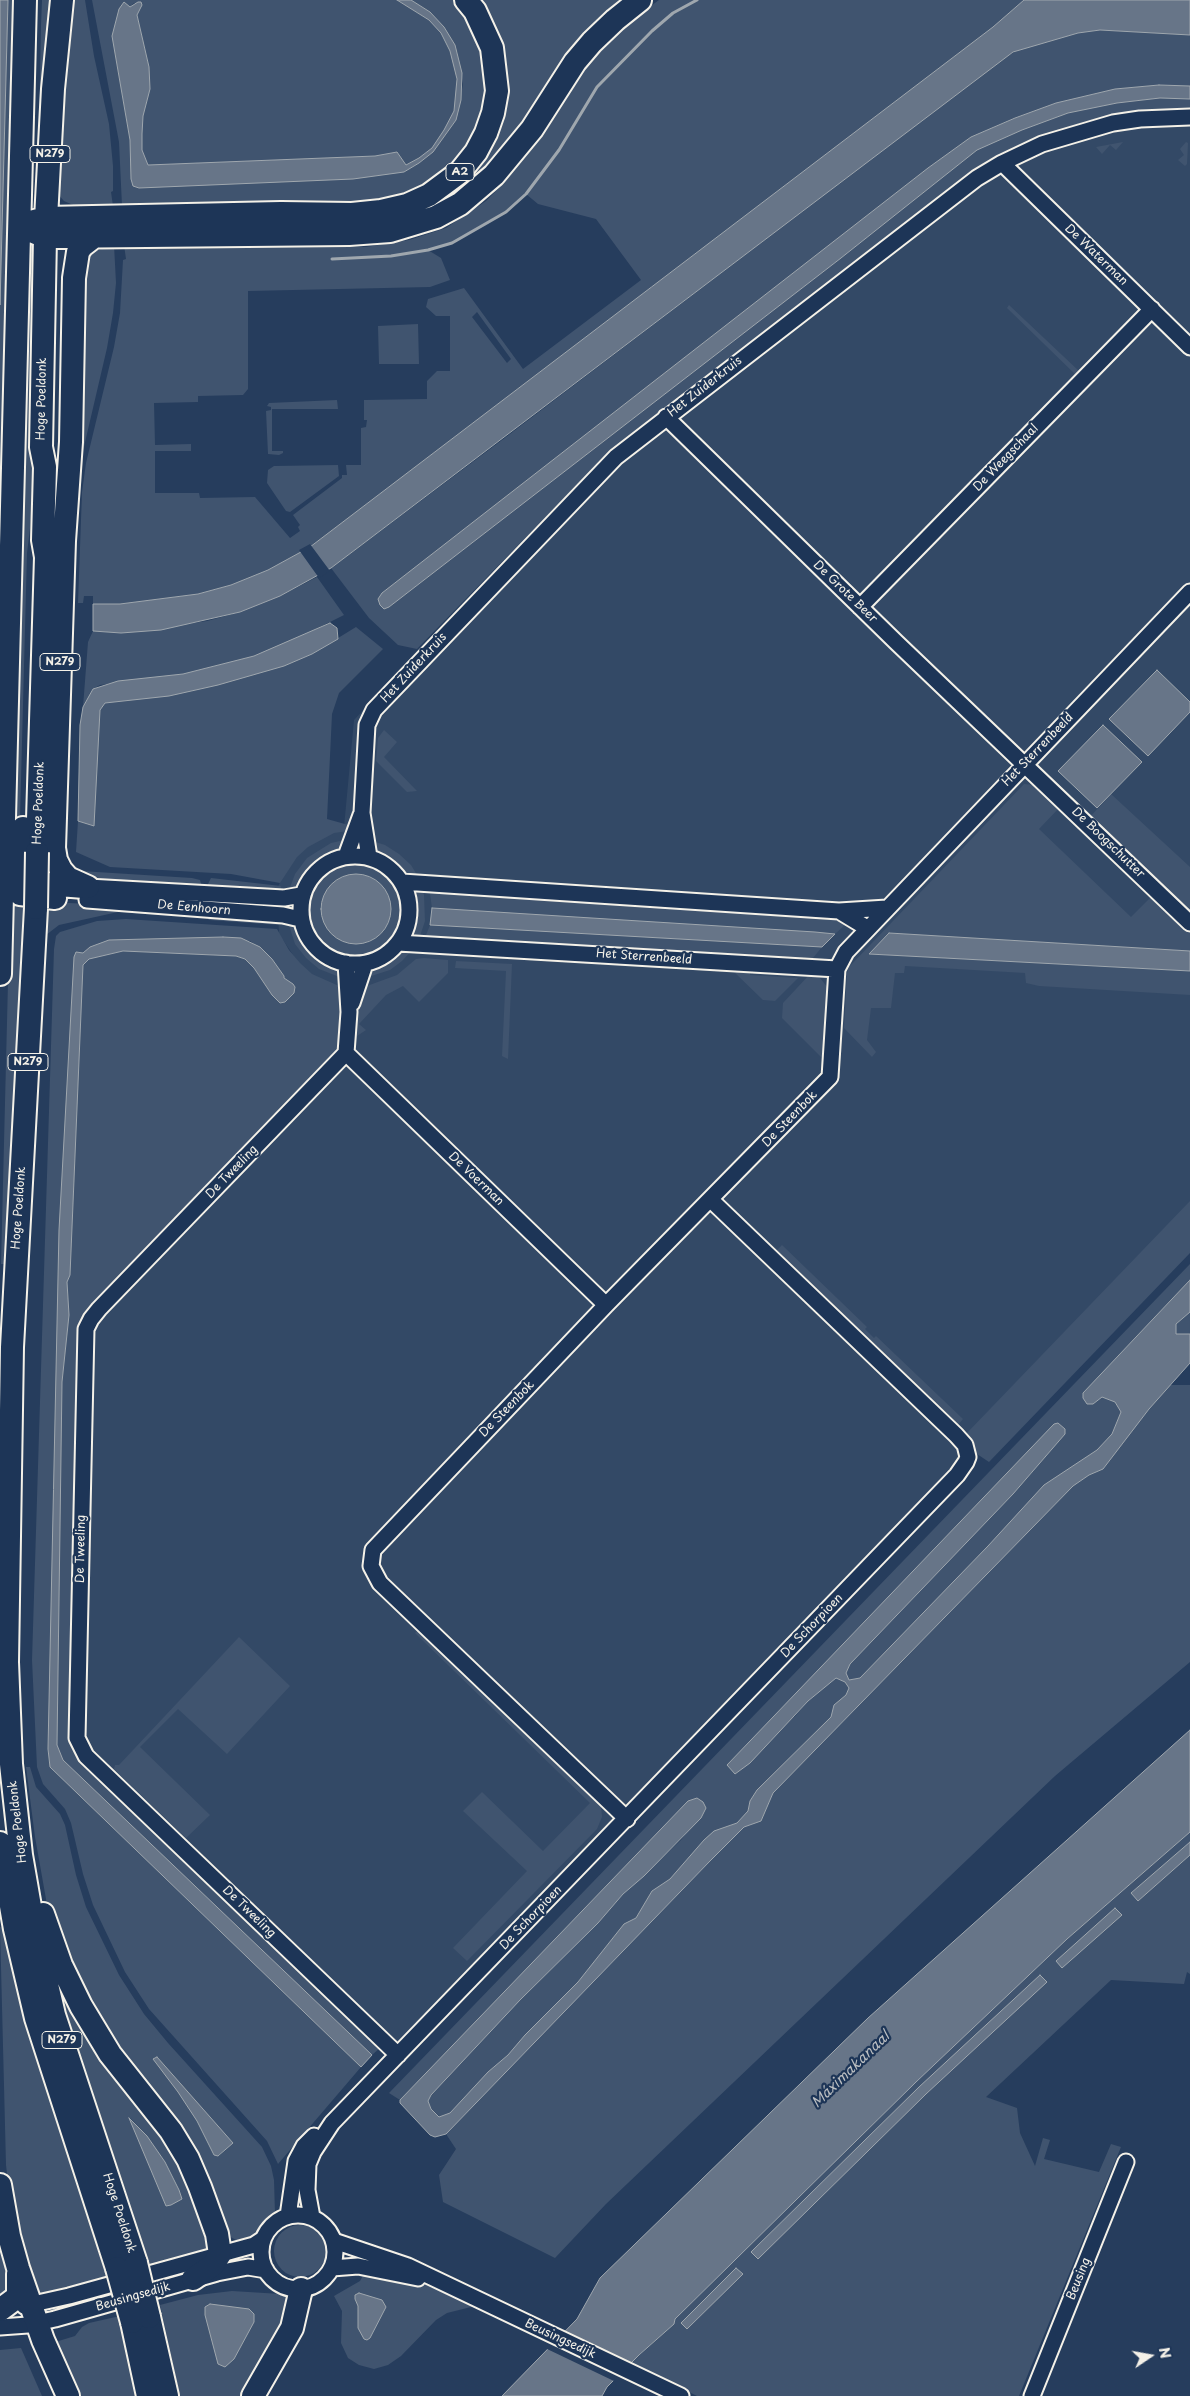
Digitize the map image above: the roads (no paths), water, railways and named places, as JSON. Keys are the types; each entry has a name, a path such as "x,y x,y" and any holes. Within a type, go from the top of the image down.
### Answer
{"highway":[{"name":"N279","path":"0,974 25,0"},
{"name":"Hoge Poeldonk","path":"62,0 53,89 46,228 41,447 44,467 43,540 46,557 36,908 18,1225 9,1469 7,1662 11,1764 20,1855 33,1924 54,2015 141,2320 167,2396"},
{"name":"A2","path":"18,226 46,228 281,214 352,214 381,211 407,205 429,195 460,172 476,152 486,134 493,113 497,91 492,48 482,23 466,0"},
{"name":"A2","path":"46,228 85,236 349,234 390,231 436,217 473,194 494,174 526,137 575,62 615,20 640,0"},
{"name":"N279","path":"46,557 55,470 59,267 63,250 85,236 88,241 78,252 74,274 71,442 64,541 54,848 56,860 61,870 87,893"},
{"name":"N279","path":"41,447 31,559 23,868 29,880 35,883 87,893"},
{"name":"N279","path":"3,858 12,885 20,894 32,897 87,893"},
{"name":"N279","path":"16,1809 27,1838 44,1918 61,1965 81,2006 110,2054 159,2114 188,2159 216,2234 220,2254"},
{"name":"Hoge Poeldonk","path":"0,1843 15,1928 36,2018 126,2266"},
{"path":"0,2185 9,2236 18,2268 55,2372 68,2396"},
{"path":"193,2279 213,2265 220,2254"},
{"path":"0,2310 12,2303 18,2293 18,2268"},
{"path":"253,2396 292,2328 301,2289"},
{"name":"Hoge Poeldonk","path":"141,2320 148,2396"}],"street":[{"name":"Het Zuiderkruis","path":"369,857 362,813 367,724 374,710 616,457 977,178 1002,163 1042,144 1113,123 1140,119 1190,117"},
{"name":"De Waterman","path":"1002,163 1190,347"},
{"name":"De Weegschaal","path":"860,607 1152,309"},
{"name":"De Grote Beer","path":"666,417 860,607 1025,764"},
{"name":"Het Sterrenbeeld","path":"398,943 838,969 846,952 867,928 1190,592"},
{"name":"De Boogschutter","path":"1025,764 1190,922"},
{"name":"Het Zuiderkruis","path":"346,856 362,813"},
{"path":"346,856 369,857 389,867 402,882 407,895 408,918 406,928 398,943 388,954 365,964 346,963 322,952 309,938 300,919 301,896 308,882 323,865 346,856"},
{"path":"402,882 839,911 887,908"},
{"name":"De Eenhoorn","path":"87,893 284,898 301,896"},
{"name":"De Eenhoorn","path":"87,893 284,914 300,919"},
{"path":"839,911 867,928"},
{"path":"346,963 349,1012 346,1053"},
{"path":"349,1012 365,964"},
{"name":"De Steenbok","path":"627,1819 380,1583 371,1566 373,1550 606,1305 830,1077 838,969"},
{"name":"De Voerman","path":"346,1053 606,1305"},
{"name":"De Tweeling","path":"346,1053 99,1309 86,1329 77,1738 86,1756 398,2055"},
{"name":"De Schorpioen","path":"332,2124 964,1468 968,1457 965,1445 956,1435 711,1200"},
{"path":"288,2216 296,2161 304,2146 318,2131 332,2124"},
{"path":"312,2217 307,2190 308,2164 313,2152 332,2124"},
{"name":"Beusing","path":"1032,2396 1126,2162"},
{"path":"288,2216 312,2217 328,2230 334,2241 335,2258 332,2268 320,2283 301,2289 281,2285 266,2270 261,2250 263,2239 277,2221 288,2216"},
{"name":"Beusingsedijk","path":"0,2327 34,2314 220,2254 254,2245 263,2239"},
{"name":"Beusingsedijk","path":"334,2241 408,2266 439,2283 678,2395"},
{"name":"Beusingsedijk","path":"332,2268 358,2266 439,2283"},
{"name":"Beusingsedijk","path":"0,2310 34,2314 132,2298 193,2279 248,2267 266,2270"}],"water":[{"path":"0,0 8,0 0,305"},
{"path":"397,0 411,0 430,12 444,27 455,45 462,73 461,100 456,120 433,152 419,163 404,172 353,179 139,188 133,186 131,179 130,140 112,36 119,9 124,2 130,7 138,2 141,2 142,5 137,15 149,67 150,89 143,116 142,150 148,165 375,156 397,152 406,165 432,148 444,130 454,111 457,79 450,51 441,33 429,20"},
{"path":"1024,0 1190,0 1190,35 1100,30 1078,33 1013,52 331,568 280,596 240,612 161,630 121,633 93,631 93,604 120,604 198,594 231,585 268,570 310,547 993,27"},
{"path":"1159,85 1190,86 1190,99 1160,98 1117,103 1068,113 1022,130 977,150 841,258 389,607 384,609 380,605 378,599 382,593 928,168 971,137 1056,103 1115,89"},
{"path":"330,623 337,628 338,639 312,654 284,666 218,685 169,696 105,703 100,710 94,826 78,821 80,725 83,707 93,689 118,681 183,674 254,656"},
{"path":"1157,670 1190,702 1190,712 1148,756 1109,719"},
{"path":"1103,725 1142,762 1097,808 1058,771"},
{"path":"363,874 376,880 385,889 389,895 391,909 389,923 381,934 370,942 349,944 342,942 331,934 323,923 321,902 323,895 331,884 342,876"},
{"path":"432,908 835,934 822,947 430,925"},
{"path":"889,933 1190,951 1190,971 869,954"},
{"path":"241,938 260,947 272,959 284,978 293,984 295,987 294,993 285,1002 280,1003 272,995 254,968 245,959 236,956 123,951 89,959 83,965 70,1275 67,1282 69,1315 62,1382 57,1745 63,1760 372,2055 361,2067 50,1767 48,1749 59,1230 74,957 76,952 83,953 90,947 109,940"},
{"path":"1190,1280 1190,1312 1176,1324 1176,1334 1190,1334 1190,1363 1149,1409 1103,1469 1089,1475 1073,1486 773,1793 761,1821 744,1827 446,2134 435,2137 430,2135 400,2103 400,2100 688,1801 697,1798 703,1802 706,1808 701,1818 644,1876 623,1894 598,1923 520,2000 431,2095 428,2101 431,2109 439,2117 450,2113 578,1982 624,1924 636,1918 652,1891 670,1879 714,1831 737,1823 748,1811 750,1801 757,1790 831,1717 834,1705 846,1695 849,1688 845,1682 836,1678 808,1701 750,1763 735,1774 727,1765 1054,1424 1058,1423 1065,1429 1065,1434 1013,1494 850,1664 846,1673 849,1680 860,1678 988,1546 1044,1485 1097,1450 1112,1434 1121,1412 1115,1402 1102,1397 1093,1404 1087,1404 1083,1398 1083,1393"},
{"name":"Máximakanaal","path":"1190,1730 1190,1832 1067,1939 916,2082 675,2319 674,2324 607,2387 602,2396 502,2396 577,2319 600,2278 868,2018"},
{"path":"1190,1842 1190,1855 1138,1901 1131,1893"},
{"path":"1115,1908 1122,1915 1062,1968 1056,1961"},
{"path":"1040,1975 1047,1982 926,2094 758,2259 751,2252 919,2087"},
{"path":"157,2057 233,2143 218,2156 214,2155 197,2121 153,2059"},
{"path":"129,2118 147,2136 165,2162 182,2199 166,2206"},
{"path":"736,2268 743,2274 687,2329 681,2323"},
{"path":"359,2293 382,2300 386,2307 370,2338 367,2340 364,2339 358,2328 358,2306 355,2295"},
{"path":"210,2304 249,2309 254,2314 254,2322 234,2359 225,2367 218,2364 205,2315 205,2307"}],"waterway":[{"path":"332,259 391,256 428,250 452,243 506,212 526,194 559,150 597,87 652,31 673,13 697,0"}]}
